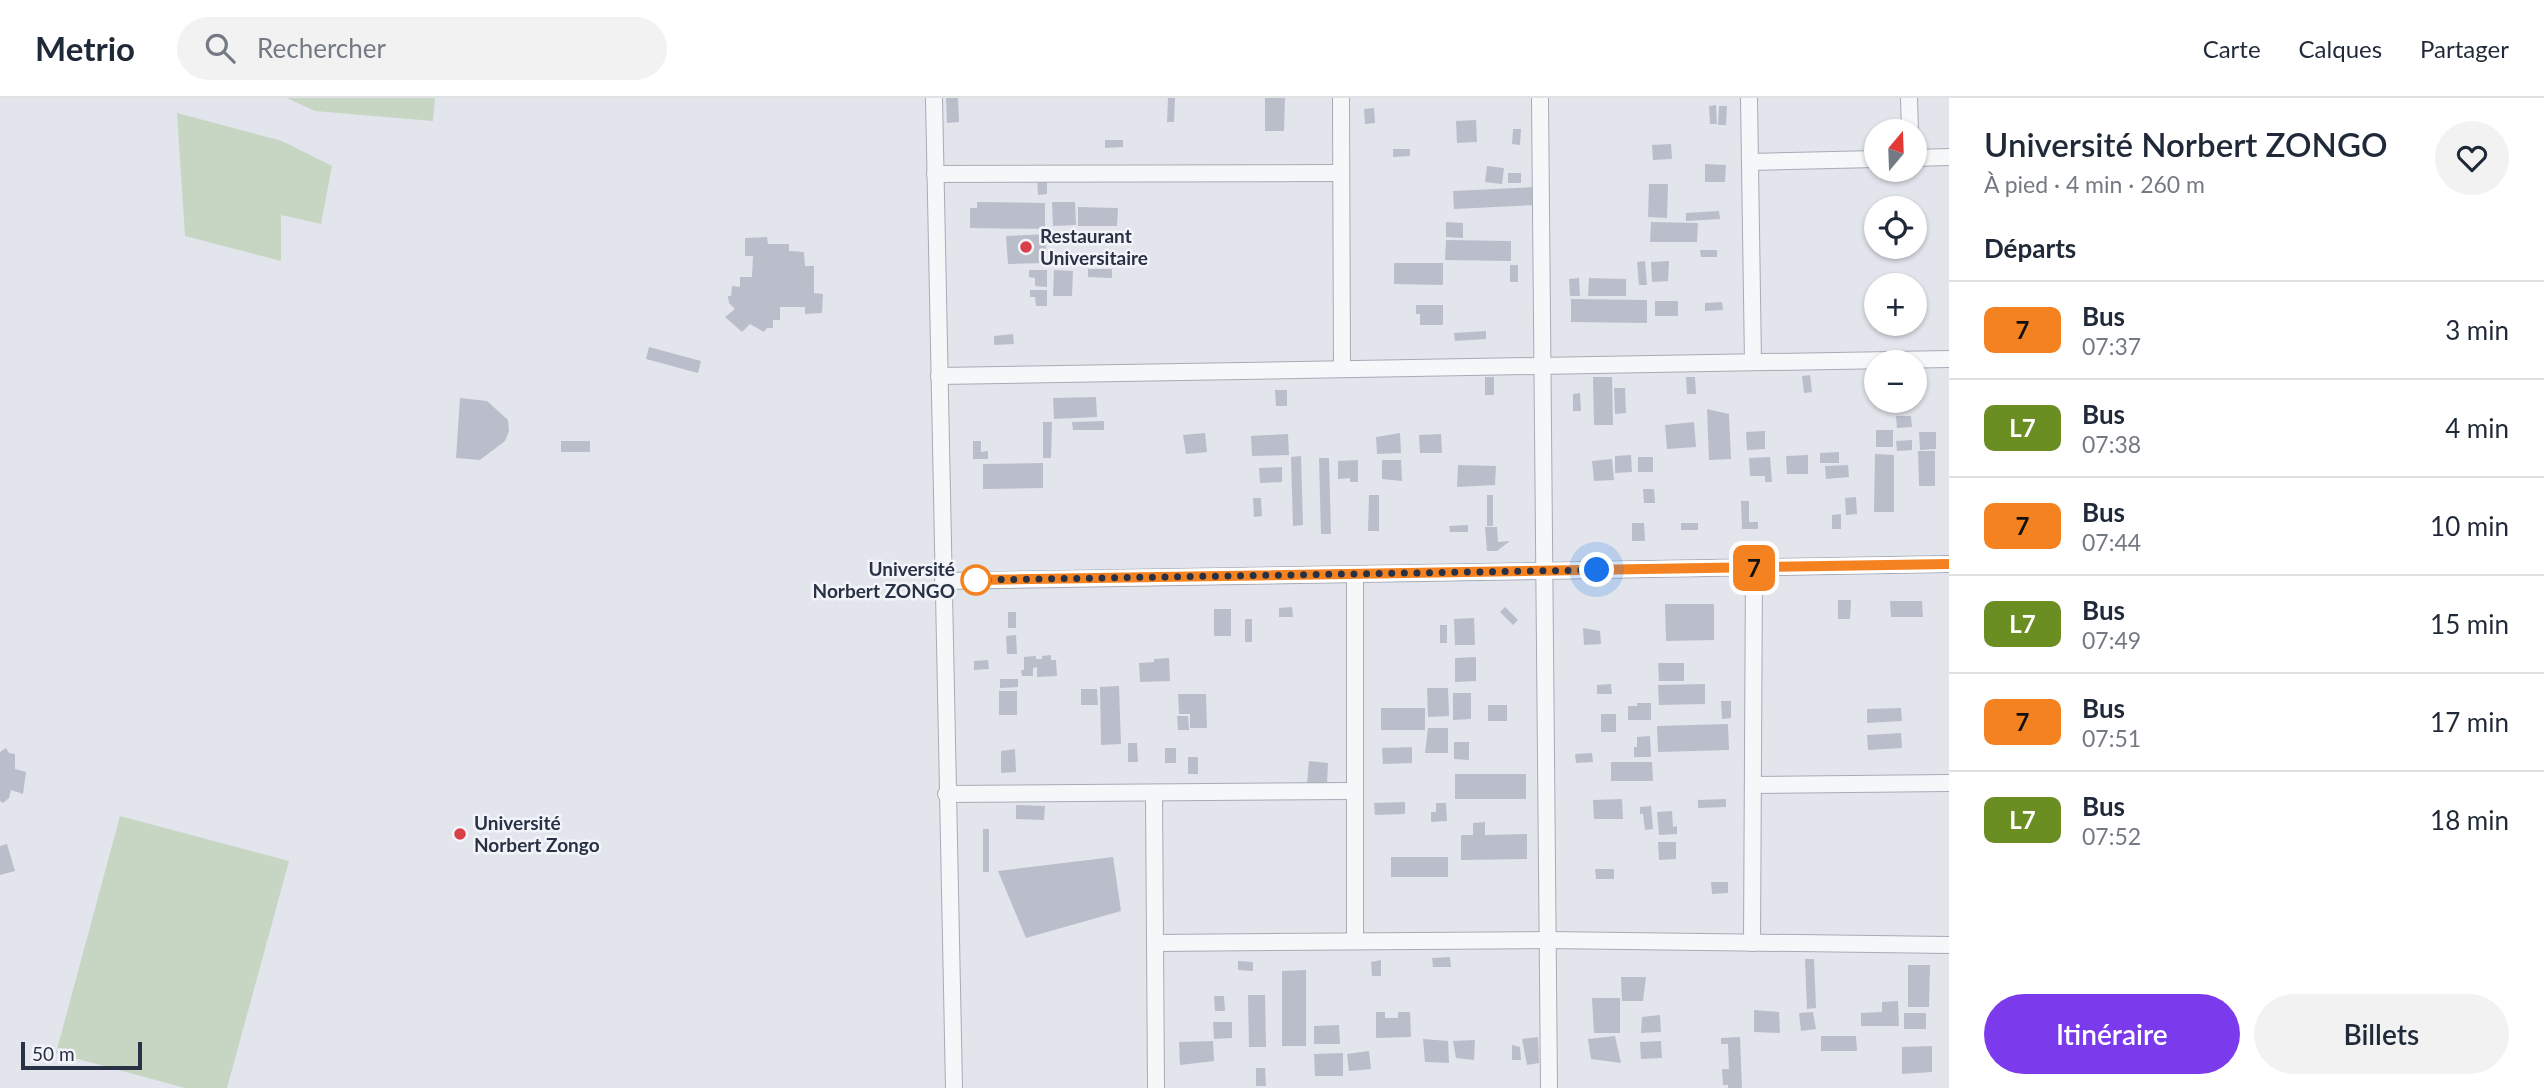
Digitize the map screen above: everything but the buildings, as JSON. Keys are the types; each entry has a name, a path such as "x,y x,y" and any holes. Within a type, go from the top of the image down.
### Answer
{"street":[{"path":"933,98 954,1088"},
{"path":"1341,98 1342,369"},
{"path":"1540,98 1549,1088"},
{"path":"1749,98 1753,362"},
{"path":"1909,98 1910,119"},
{"path":"1927,158 1949,157"},
{"path":"1750,162 1864,159"},
{"path":"935,174 1341,173"},
{"path":"939,376 1949,359"},
{"path":"943,581 1949,564"},
{"path":"1752,943 1754,568"},
{"path":"1355,574 1356,940"},
{"path":"1753,785 1949,783"},
{"path":"946,794 1354,791"},
{"path":"1154,793 1156,1088"},
{"path":"1155,943 1547,940 1949,945"}],"green space":[{"path":"287,98 435,98 433,121 315,111"},
{"path":"177,113 282,141 332,166 321,224 281,215 281,261 185,236"},
{"path":"120,816 289,861 227,1088 185,1088 56,1053"}],"bus line":[{"name":"7","path":"976,580 1949,564"}],"place":[{"name":"Restaurant Universitaire","path":"1026,247"},
{"name":"Université Norbert ZONGO","path":"976,580"},
{"name":"Université Norbert Zongo","path":"460,834"}],"route":[{"path":"976,580 1597,570"}]}
